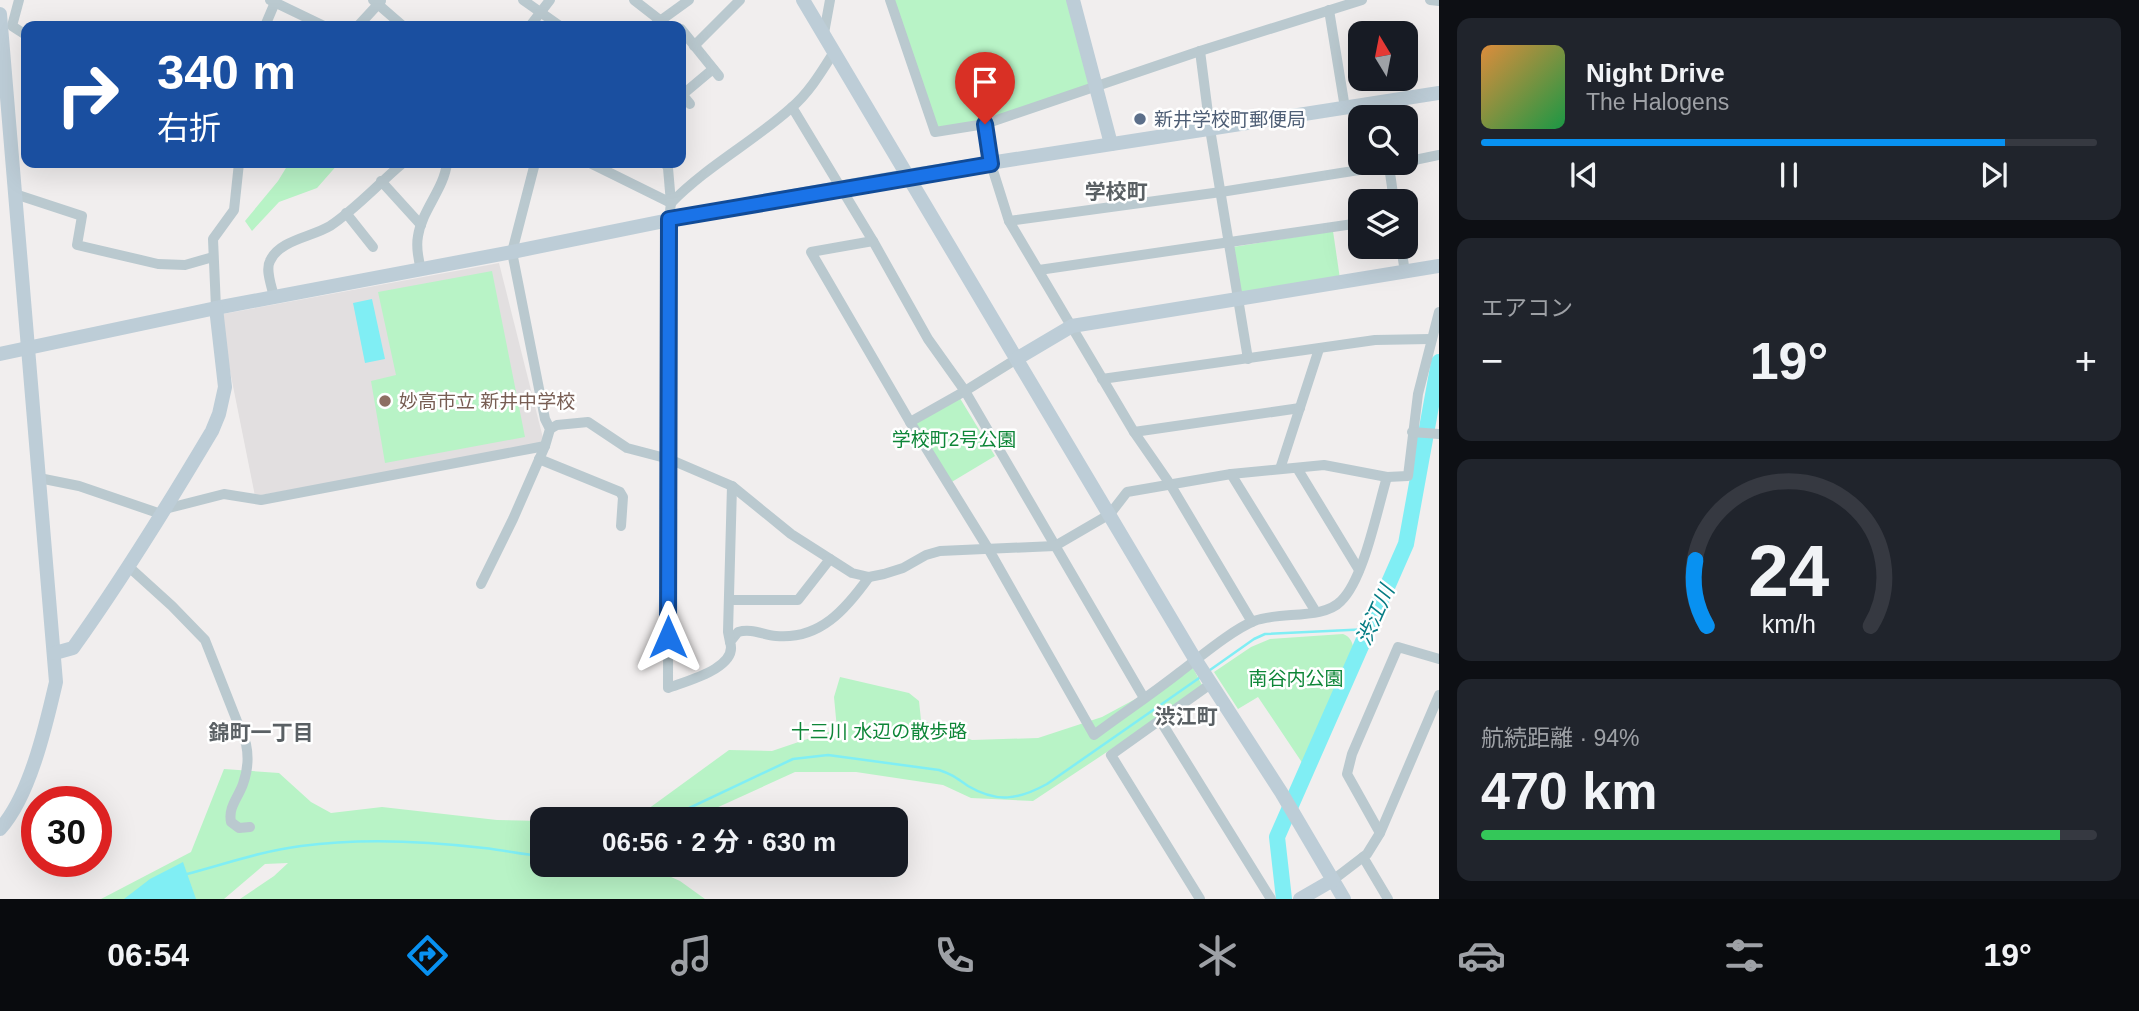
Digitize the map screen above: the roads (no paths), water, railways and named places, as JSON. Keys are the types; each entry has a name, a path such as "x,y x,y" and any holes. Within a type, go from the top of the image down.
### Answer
{"street":[{"path":"0,828 21,798 56,682 15,194 4,22 19,0"},
{"path":"523,0 553,21"},
{"path":"534,21 550,0"},
{"path":"634,0 661,20 689,0"},
{"path":"694,46 740,0"},
{"path":"803,0 1197,662 1281,792 1344,899"},
{"path":"824,33 830,0"},
{"path":"890,0 935,132 985,124 1200,51 1362,0"},
{"path":"1073,0 1111,144"},
{"path":"1430,0 1439,1"},
{"path":"267,21 273,1 314,21"},
{"path":"362,21 378,1 397,21"},
{"path":"1329,10 1345,108"},
{"path":"4,22 21,32"},
{"path":"686,36 716,72 686,91"},
{"path":"1200,51 1210,129 1248,359"},
{"path":"671,203 695,180 792,107 820,74 834,52"},
{"path":"0,354 216,308 512,252 669,219 907,176 1439,93"},
{"path":"686,99 690,104"},
{"path":"792,107 873,241 928,339 965,391 1144,698"},
{"path":"985,124 991,164 1009,221 1102,379 1170,484 1252,622"},
{"path":"1418,159 1439,155"},
{"path":"55,653 73,648 130,567 212,431 219,414 225,387 216,308 213,239 234,210 238,168"},
{"path":"274,298 268,269 272,257 286,246 329,227 397,168"},
{"path":"421,269 417,251 421,225 442,183 446,168"},
{"path":"481,584 513,519 550,429 545,419 512,252 534,168"},
{"path":"600,168 671,203"},
{"path":"668,168 671,203 668,688 713,671 729,657 732,647 729,600 732,486"},
{"path":"1009,221 1348,172"},
{"path":"382,181 421,225"},
{"path":"15,194 82,216 77,245 158,264 184,265 213,257"},
{"path":"346,213 373,247"},
{"path":"1039,271 1348,225"},
{"path":"873,241 811,252 989,550 1094,735 1252,622 1275,615 1316,612 1340,603 1352,588 1359,570 1387,477"},
{"path":"1403,259 1405,272"},
{"path":"911,422 1072,326 1439,266"},
{"path":"550,429 557,425 588,422 627,448 669,458 732,486 791,534 852,573 869,577 902,568 926,555 955,550 1055,546 1110,514 1127,492 1231,474 1324,465 1387,477 1408,476 1418,394 1439,312"},
{"path":"1102,379 1375,340 1430,339"},
{"path":"1280,469 1319,349"},
{"path":"1135,432 1300,408"},
{"path":"1414,433 1437,434"},
{"path":"39,478 79,486 163,512 224,494 261,500 545,446"},
{"path":"539,459 620,492 623,497 621,526"},
{"path":"1297,468 1359,570"},
{"path":"1231,474 1316,612"},
{"path":"729,600 798,600 830,559"},
{"path":"130,567 196,629 212,655 249,758 243,787 229,813 231,822 239,828 250,827"},
{"path":"730,642 738,632 744,631 778,636 799,635 817,630 829,624 869,577"},
{"path":"1380,833 1347,774 1352,754 1398,648 1439,659"},
{"path":"1200,899 1111,755 1211,682"},
{"path":"1300,899 1363,857 1380,833 1439,695"},
{"path":"1160,720 1271,899"},
{"path":"1363,857 1388,899"}],"water":[{"path":"372,299 385,359 365,363 353,303"},
{"path":"183,862 196,899 124,899 150,879"}],"waterway":[{"name":"渋江川","path":"1284,899 1277,837 1406,544 1439,362"},
{"path":"1210,670 1265,634 1370,629"},
{"path":"691,807 793,759 828,755 939,770 988,795 1017,796 1047,784 1202,676"},
{"path":"187,874 272,851 346,842 439,844 530,855"}],"place":[{"name":"新井学校町郵便局","path":"1140,119"},
{"name":"妙高市立 新井中学校","path":"385,401"}],"district":[{"name":"学校町","path":"1116,191"},
{"name":"渋江町","path":"1186,716"},
{"name":"錦町一丁目","path":"261,732"}],"park label":[{"name":"学校町2号公園","path":"954,439"},
{"name":"南谷内公園","path":"1296,678"},
{"name":"十三川 水辺の散歩路","path":"879,731"}]}
